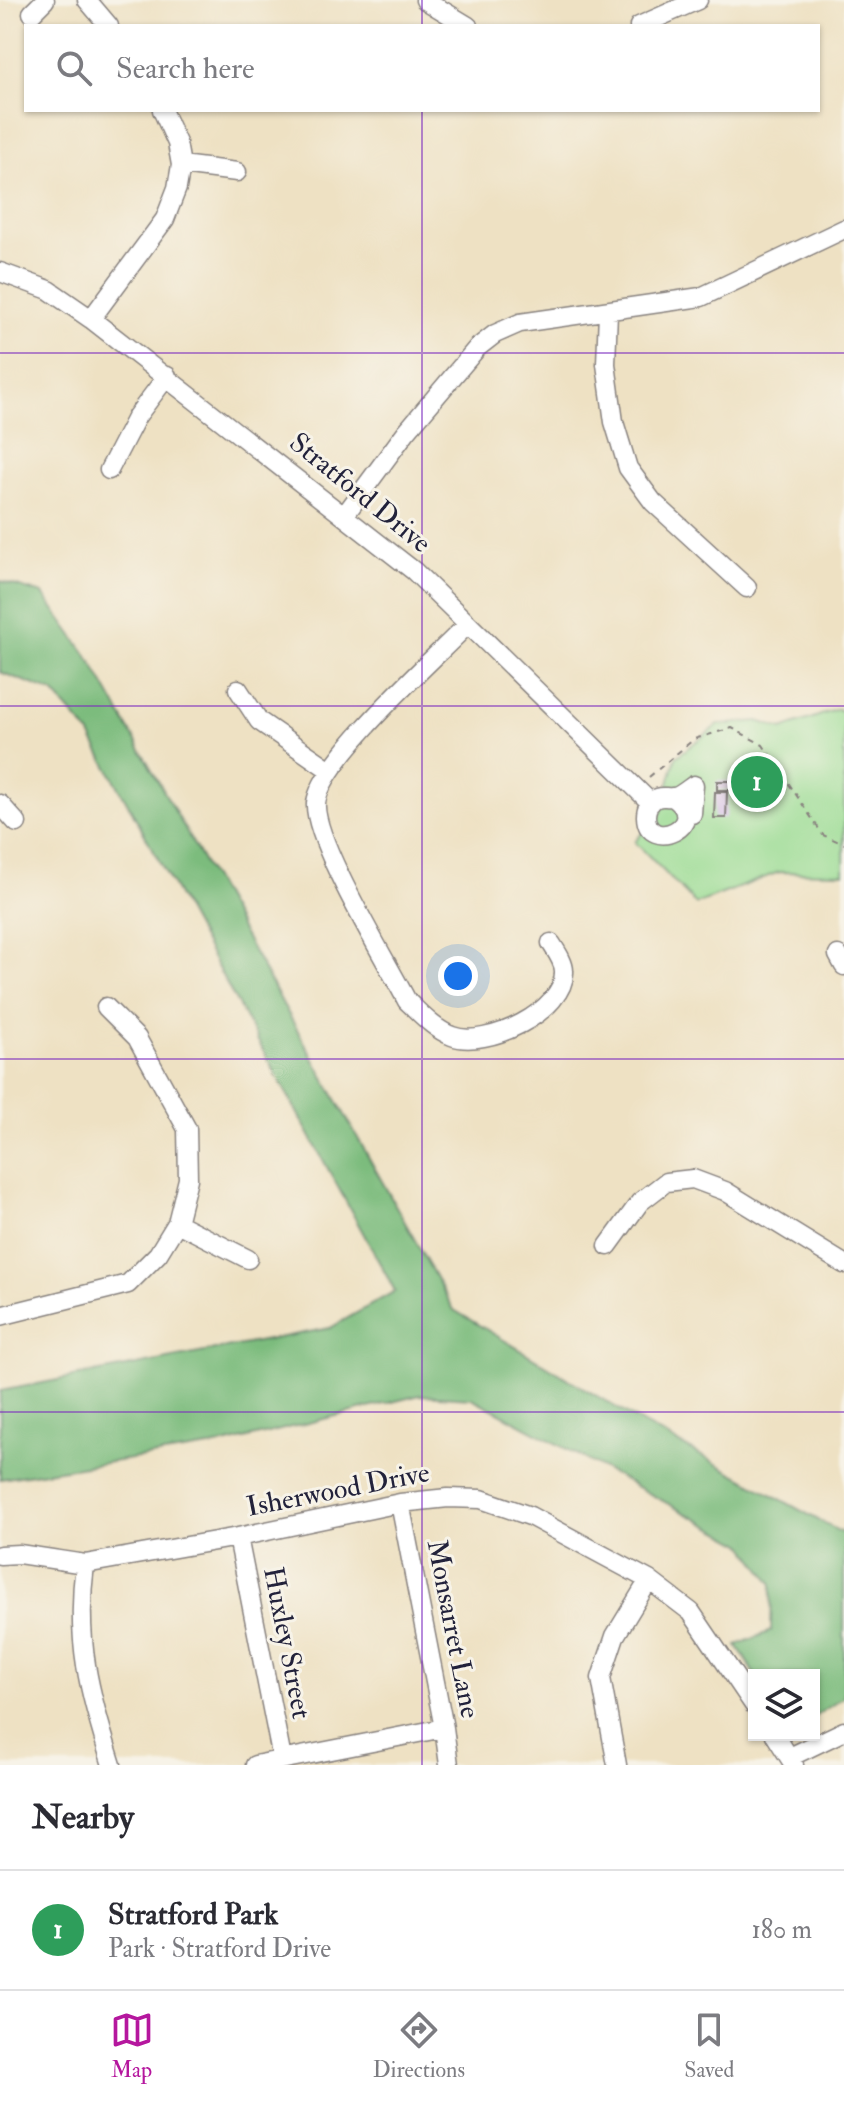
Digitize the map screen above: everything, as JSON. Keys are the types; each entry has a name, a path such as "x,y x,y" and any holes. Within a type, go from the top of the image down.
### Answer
{"street":[{"path":"87,0 107,24"},
{"path":"425,0 465,24"},
{"path":"644,24 698,0"},
{"path":"91,319 165,219 177,188 181,165 177,143 163,112"},
{"path":"181,165 237,172"},
{"path":"344,516 406,432 477,348 495,334 520,323 701,297 844,229"},
{"name":"Stratford Drive","path":"0,272 49,290 91,319 414,571 651,803"},
{"path":"608,312 606,364 614,422 628,468 653,502 747,588"},
{"path":"109,470 137,416 167,376"},
{"path":"468,624 367,725 330,770 316,803 321,836 407,1001 429,1022 451,1036 471,1039 492,1036 549,1006 563,987 565,968 551,943"},
{"path":"238,689 259,721 330,770"},
{"path":"662,796 680,802 685,820 678,831 660,834 650,827 647,808 651,803 662,796"},
{"path":"0,804 17,823"},
{"path":"0,1316 128,1284 158,1254 177,1223 188,1179 187,1129 137,1038 106,1007"},
{"path":"608,1246 640,1202 666,1182 693,1179 725,1191 844,1264"},
{"path":"177,1223 248,1259"},
{"name":"Isherwood Drive","path":"0,1555 19,1554 85,1564 238,1537 400,1503 448,1498 481,1499 530,1516 649,1580 691,1612 748,1696"},
{"name":"Monsarret Lane","path":"400,1503 449,1765"},
{"name":"Huxley Street","path":"238,1537 282,1759"},
{"path":"85,1564 80,1603 82,1647 93,1707 112,1765"},
{"path":"617,1765 601,1678 615,1636 649,1580"},
{"path":"255,1765 444,1728"},
{"path":"779,1741 792,1761 844,1731"}],"path":[{"path":"636,788 694,739 732,728 763,745 823,835 844,844"}],"green space":[{"path":"0,581 43,594 91,661 454,1310 647,1426 844,1534 844,1697 820,1713 820,1669 751,1669 737,1645 771,1631 772,1583 743,1544 472,1398 420,1395 216,1446 0,1479 0,1391 330,1328 395,1291 89,733 53,692 0,672"},
{"path":"838,709 844,714 844,873 779,872 696,904 635,842 663,807 676,757 718,725 758,721 782,729"}],"building":[{"path":"717,781 740,781 739,790 717,790"},
{"path":"715,792 727,792 726,818 714,818"}],"place":[{"name":"Stratford Park","path":"757,782"}]}
